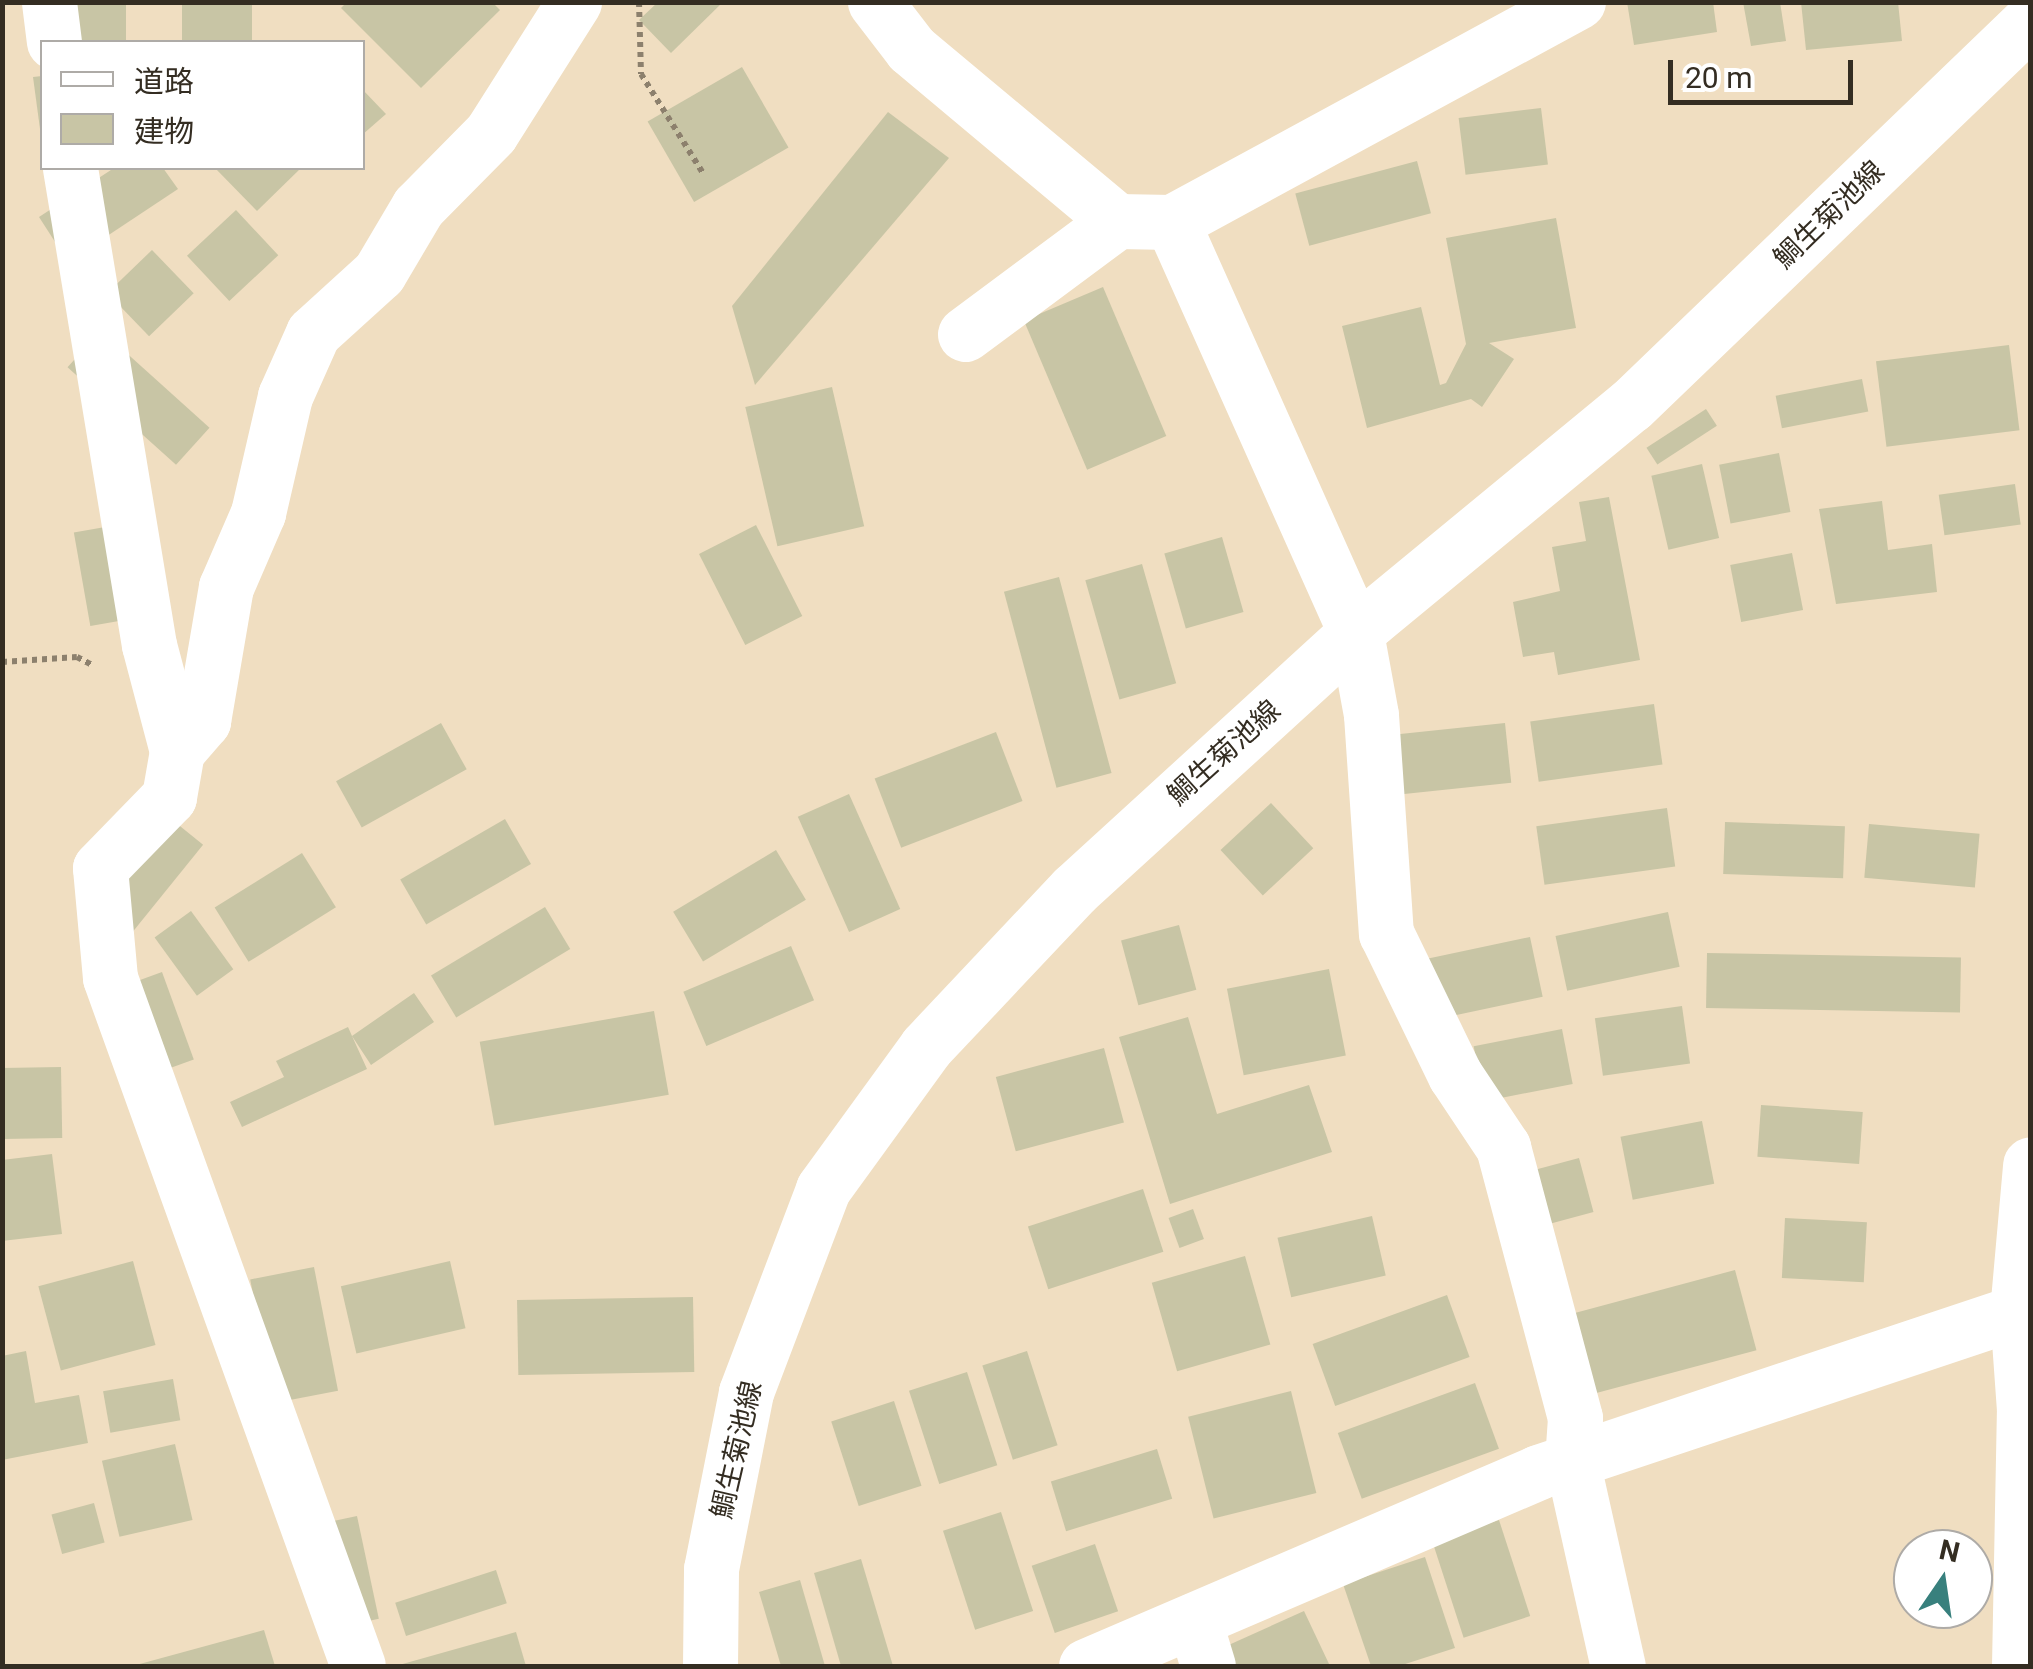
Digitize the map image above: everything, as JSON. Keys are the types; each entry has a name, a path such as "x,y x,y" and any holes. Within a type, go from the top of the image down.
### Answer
{"street":[{"path":"49,2 54,40"},
{"path":"177,750 202,721 226,587 258,513 285,396 313,333 379,273 418,207 491,133 574,2"},
{"path":"875,2 911,49 1117,221"},
{"path":"966,334 1117,221 1172,222 1578,2"},
{"name":"鯛生菊池線","path":"710,1666 711,1569 746,1392 823,1189 926,1047 1074,890 1356,632 1632,404 2030,21"},
{"path":"70,170 149,646 177,750 169,797 100,868 110,978 358,1666"},
{"path":"1172,222 1356,632 1371,714 1386,933 1455,1075 1504,1147 1575,1418 1572,1461 1618,1666"},
{"path":"2018,1666 2027,1410 2017,1312 2030,1165"},
{"path":"1086,1666 1201,1643 1572,1461 2017,1312"}],"path":[{"path":"638,2 641,74 704,175"}],"building":[{"path":"57,2 126,2 126,40 57,40"},
{"path":"182,2 252,2 252,40 182,40"},
{"path":"347,2 492,2 500,10 421,88 341,8"},
{"path":"658,2 723,2 671,53 639,20"},
{"path":"1627,2 1713,2 1717,32 1634,45"},
{"path":"1743,2 1780,2 1786,41 1751,46"},
{"path":"1801,2 1898,2 1902,41 1806,50"},
{"path":"742,67 788,148 694,202 648,122"},
{"path":"40,76 40,129 33,77"},
{"path":"365,92 386,114 365,132"},
{"path":"1541,108 1548,165 1466,175 1459,118"},
{"path":"888,112 949,158 755,385 732,306"},
{"path":"1417,161 1431,213 1309,246 1295,194"},
{"path":"111,170 164,170 178,189 68,262 39,217"},
{"path":"217,170 299,170 257,211"},
{"path":"236,210 278,255 229,301 187,256"},
{"path":"1556,218 1576,328 1489,343 1514,359 1482,407 1471,399 1367,428 1342,326 1421,307 1440,385 1446,383 1466,344 1446,238"},
{"path":"152,250 194,293 149,336 107,293"},
{"path":"1103,287 1166,436 1087,470 1024,321"},
{"path":"101,330 209,428 176,465 68,367"},
{"path":"2009,345 2019,430 1886,447 1876,361"},
{"path":"1862,379 1868,411 1782,428 1776,396"},
{"path":"832,387 864,526 777,546 745,407"},
{"path":"1706,409 1717,426 1657,464 1646,448"},
{"path":"1779,453 1790,512 1731,524 1719,465"},
{"path":"1702,464 1719,538 1668,550 1651,476"},
{"path":"2015,484 2021,525 1944,535 1939,495"},
{"path":"1609,497 1640,660 1558,675 1554,652 1523,657 1513,602 1560,591 1552,547 1586,541 1579,502"},
{"path":"1882,501 1888,550 1932,544 1937,592 1836,604 1819,509"},
{"path":"128,523 144,617 90,626 74,533"},
{"path":"756,525 802,616 745,645 699,554"},
{"path":"1222,537 1243,612 1186,629 1164,554"},
{"path":"1792,553 1803,610 1741,622 1730,565"},
{"path":"1142,564 1176,683 1119,699 1085,580"},
{"path":"1059,577 1112,773 1056,788 1004,592"},
{"path":"1654,704 1662,764 1539,782 1530,721"},
{"path":"441,723 467,769 362,828 336,781"},
{"path":"1505,723 1511,783 1390,795 1384,736"},
{"path":"996,732 1023,801 901,848 875,779"},
{"path":"849,794 900,909 849,932 798,817"},
{"path":"1271,803 1313,848 1263,895 1221,850"},
{"path":"1667,808 1675,866 1544,885 1536,826"},
{"path":"165,814 203,845 126,940 88,909"},
{"path":"505,819 531,864 426,925 400,880"},
{"path":"1725,822 1845,826 1843,878 1723,874"},
{"path":"1869,824 1980,834 1975,887 1864,878"},
{"path":"776,850 806,900 703,962 673,912"},
{"path":"302,853 336,907 249,962 215,908"},
{"path":"545,907 570,949 456,1018 431,976"},
{"path":"191,911 233,969 197,996 155,937"},
{"path":"1668,912 1680,967 1567,991 1556,936"},
{"path":"1179,925 1196,990 1138,1005 1121,941"},
{"path":"1530,937 1543,997 1423,1022 1411,962"},
{"path":"791,946 814,1000 706,1046 683,992"},
{"path":"1707,953 1961,957 1960,1012 1706,1008"},
{"path":"1329,969 1346,1055 1244,1075 1227,989"},
{"path":"162,972 194,1059 125,1084 93,997"},
{"path":"414,993 434,1022 371,1065 352,1036"},
{"path":"1682,1006 1690,1063 1603,1076 1595,1018"},
{"path":"654,1011 669,1095 494,1125 480,1042"},
{"path":"1188,1017 1217,1114 1309,1085 1332,1152 1170,1204 1119,1037"},
{"path":"348,1027 367,1069 242,1127 230,1102 284,1077 276,1061"},
{"path":"1562,1029 1573,1084 1484,1101 1474,1046"},
{"path":"1104,1048 1124,1122 1016,1151 996,1077"},
{"path":"61,1067 62,1138 3,1139 2,1068"},
{"path":"1761,1105 1863,1112 1859,1164 1757,1157"},
{"path":"1702,1121 1714,1184 1633,1200 1621,1137"},
{"path":"52,1154 62,1234 2,1241 2,1160"},
{"path":"1579,1158 1593,1212 1519,1232 1505,1178"},
{"path":"1143,1189 1163,1252 1048,1289 1028,1226"},
{"path":"1193,1209 1204,1239 1180,1248 1169,1218"},
{"path":"1372,1216 1386,1275 1291,1297 1277,1238"},
{"path":"1785,1218 1867,1222 1864,1282 1782,1278"},
{"path":"1245,1256 1270,1344 1177,1371 1152,1283"},
{"path":"133,1261 156,1345 61,1370 38,1286"},
{"path":"450,1261 466,1328 356,1353 341,1286"},
{"path":"314,1267 338,1391 274,1403 250,1279"},
{"path":"1735,1270 1756,1350 1575,1399 1553,1319"},
{"path":"1447,1295 1470,1357 1335,1406 1313,1344"},
{"path":"693,1297 694,1372 518,1375 517,1300"},
{"path":"26,1351 35,1403 79,1395 88,1443 2,1460 2,1356"},
{"path":"1027,1351 1058,1445 1013,1460 982,1366"},
{"path":"967,1372 997,1465 939,1484 909,1391"},
{"path":"173,1379 180,1420 110,1433 103,1391"},
{"path":"1475,1383 1499,1449 1362,1499 1338,1433"},
{"path":"1291,1391 1316,1493 1214,1519 1188,1417"},
{"path":"894,1401 922,1486 859,1506 831,1421"},
{"path":"175,1444 193,1520 119,1537 102,1461"},
{"path":"1157,1449 1172,1499 1066,1531 1051,1481"},
{"path":"94,1503 105,1543 62,1554 51,1514"},
{"path":"1001,1512 1033,1611 975,1630 943,1531"},
{"path":"357,1516 379,1619 326,1630 304,1527"},
{"path":"1499,1520 1530,1616 1464,1638 1432,1542"},
{"path":"1095,1544 1118,1611 1055,1633 1032,1566"},
{"path":"1425,1557 1455,1648 1399,1666 1371,1666 1343,1584"},
{"path":"861,1559 893,1666 841,1666 814,1573"},
{"path":"496,1570 507,1603 406,1636 395,1603"},
{"path":"800,1580 825,1666 781,1666 759,1592"},
{"path":"1304,1611 1330,1666 1196,1666 1193,1661"},
{"path":"264,1630 275,1666 136,1666 136,1665"},
{"path":"516,1632 526,1666 399,1666 399,1665"}]}
